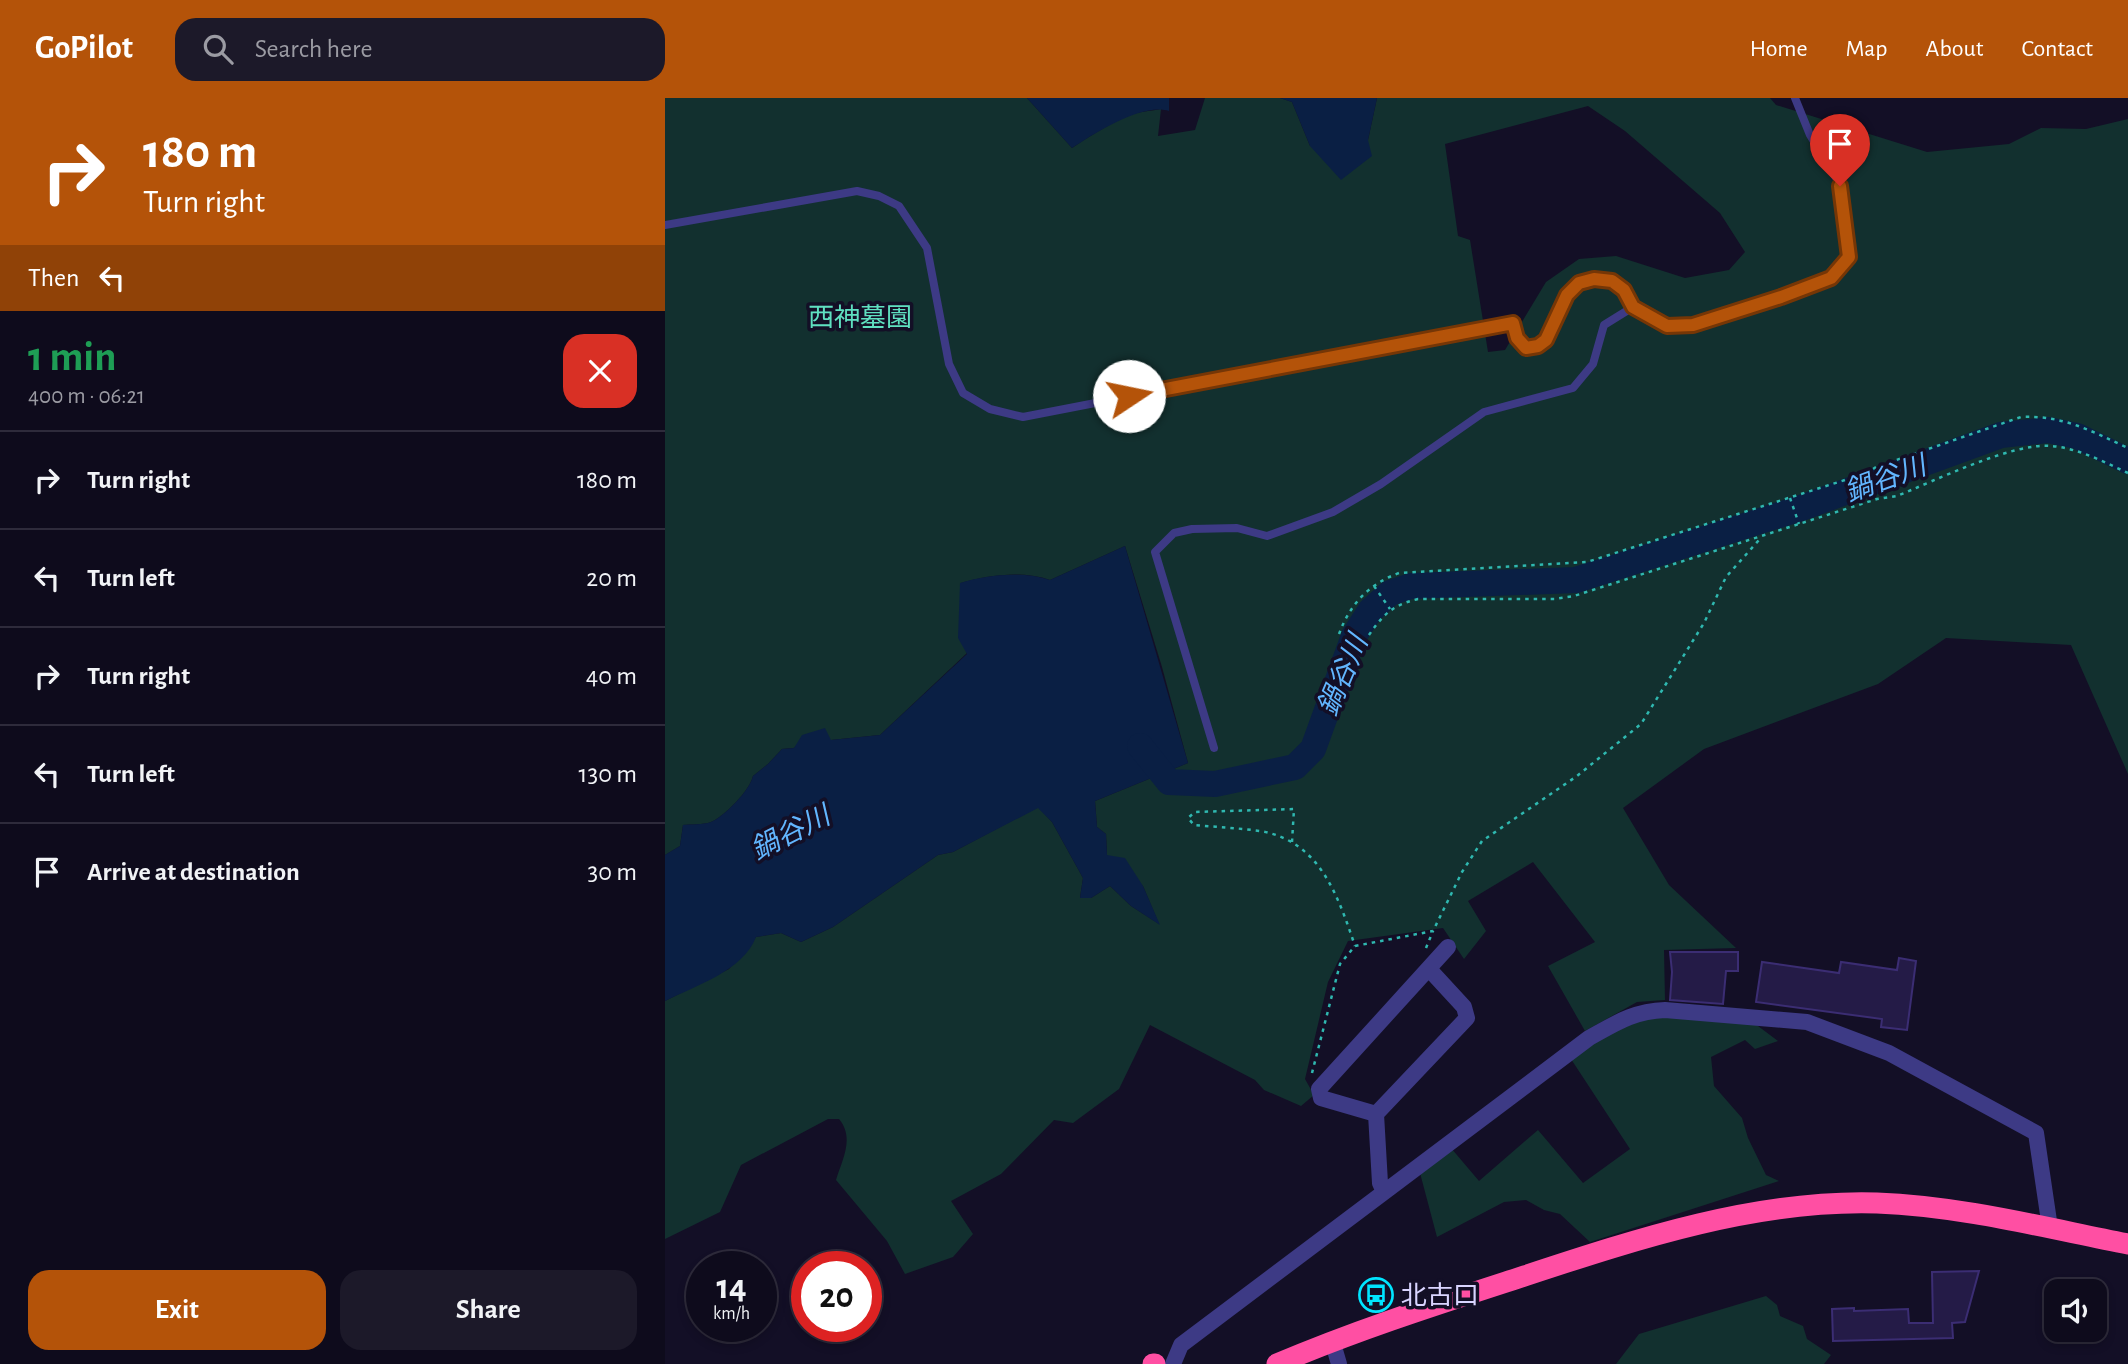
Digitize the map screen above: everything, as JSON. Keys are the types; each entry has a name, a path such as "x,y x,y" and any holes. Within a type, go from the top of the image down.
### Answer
{"highway":[{"path":"1277,1364 1332,1340 1619,1245 1769,1209 1878,1203 1976,1215 2128,1244"}],"street":[{"path":"1375,1114 1321,1098 1319,1089 1448,947"},
{"path":"1384,1192 1380,1183 1375,1114 1467,1018 1464,1007 1429,969"},
{"path":"1173,1364 1181,1345 1589,1038 1644,1011 1665,1010 1807,1021 1889,1054 2036,1133 2049,1228"},
{"path":"1332,1340 1339,1364"}],"lane":[{"path":"665,225 857,191 879,195 899,206 927,248 949,364 964,393 991,409 1023,417 1513,323 1517,338 1526,348 1538,346 1546,340 1567,295 1579,283 1594,279 1612,281 1624,290 1633,307 1667,326 1693,325 1831,278 1849,257 1840,186 1810,135 1795,98"},
{"path":"1214,748 1155,552 1174,533 1192,529 1237,528 1267,536 1333,512 1381,484 1484,412 1573,388 1593,364 1604,325 1633,307"}],"path":[{"path":"1339,634 1356,600 1381,580 1399,573 1587,562 1867,473 1876,467 2021,417 2043,416 2069,421 2128,448"},
{"path":"1364,642 1380,619 1390,609 1402,603 1418,599 1555,599 1574,596 1877,499 1897,496 2022,447 2051,446 2084,453 2128,473"},
{"path":"1790,497 1799,524"},
{"path":"1319,1089 1311,1079 1340,964 1355,946 1433,932 1462,872 1482,841 1577,776 1641,724 1704,623 1725,577 1761,537"},
{"path":"1374,586 1390,609"},
{"path":"1292,842 1294,809 1195,812 1188,818 1195,825 1262,831 1292,842 1323,870 1339,897 1355,946"}],"green space":[{"name":"西神墓園","path":"665,98 1027,98 1072,148 1127,116 1161,109 1158,136 1195,130 1205,98 1280,98 1292,102 1310,146 1368,140 1377,98 1770,98 1776,105 1927,152 2009,144 2041,128 2086,129 2128,119 2128,774 2071,645 1946,638 1878,684 1704,749 1623,808 1669,885 1736,948 1664,950 1665,1000 1637,1002 1585,1031 1548,966 1595,942 1533,862 1468,901 1486,931 1464,959 1443,928 1348,941 1328,982 1305,1079 1314,1095 1301,1106 1264,1090 1255,1080 1150,1025 1119,1089 1073,1123 1054,1120 1001,1174 951,1201 973,1234 953,1257 905,1274 887,1241 836,1180 847,1141 844,1126 839,1119 828,1119 741,1165 720,1212 665,1239 665,1001 729,969 756,937 781,933 801,942 833,927 938,855 953,852 1038,807 1052,822 1083,878 1080,898 1091,898 1110,886 1131,906 1159,924 1143,886 1107,855 1106,834 1097,827 1095,801 1188,763 1125,546 1050,580 1028,575 1005,575 961,583 967,653 880,735 782,749 753,776 742,795 717,819 708,823 683,825 680,846 665,855","holes":["1588,106 1625,131 1720,213 1745,252 1729,270 1685,278 1616,256 1579,259 1546,282 1505,350 1488,352 1470,240 1458,236 1445,144"]},
{"path":"1645,1015 1750,1020 1778,1041 1755,1049 1745,1040 1711,1057 1714,1086 1742,1118 1748,1138 1766,1175 1779,1181 1590,1242 1560,1214 1544,1210 1526,1200 1504,1202 1437,1237 1420,1173 1451,1148 1479,1181 1538,1130 1583,1183 1630,1149 1571,1059 1624,1021"},
{"path":"1766,1296 1777,1305 1780,1316 1803,1326 1807,1339 1831,1355 1824,1364 1616,1364 1639,1334"}],"water":[{"path":"1027,98 1169,98 1169,111 1158,109 1132,115 1072,148"},
{"path":"1280,98 1377,98 1368,140 1372,156 1341,180 1310,146 1292,102"},
{"path":"1125,546 1188,763 1095,801 1097,827 1106,834 1107,855 1125,858 1143,886 1160,925 1131,906 1110,886 1091,898 1080,898 1083,878 1052,822 1038,808 953,852 938,855 833,927 801,942 781,933 756,937 750,949 729,968 665,1001 665,855 680,846 683,825 708,823 717,819 742,795 753,776 782,749 794,748 802,735 825,728 831,740 880,735 967,654 958,638 960,583 1005,575 1050,580"}],"building":[{"path":"1670,952 1738,952 1738,971 1726,971 1723,1004 1670,1000"},
{"path":"1899,958 1916,961 1907,1030 1881,1027 1882,1019 1756,1002 1762,962 1839,973 1841,962 1897,970"},
{"path":"1979,1271 1965,1322 1952,1323 1953,1338 1833,1341 1832,1309 1908,1309 1909,1323 1933,1323 1932,1272"}],"waterway":[{"name":"鍋谷川","path":"1140,746 1169,782 1215,784 1295,767 1313,749 1354,636 1370,611 1390,593 1411,586 1576,580 1804,507 2001,435 2048,430 2077,436 2128,461"}],"place":[{"name":"北古口","path":"1376,1295"}],"route":[{"path":"1129,396 1513,323 1517,338 1526,348 1538,346 1546,340 1567,295 1579,283 1594,279 1612,281 1624,290 1633,307 1667,326 1693,325 1831,278 1849,257 1840,186"}]}
